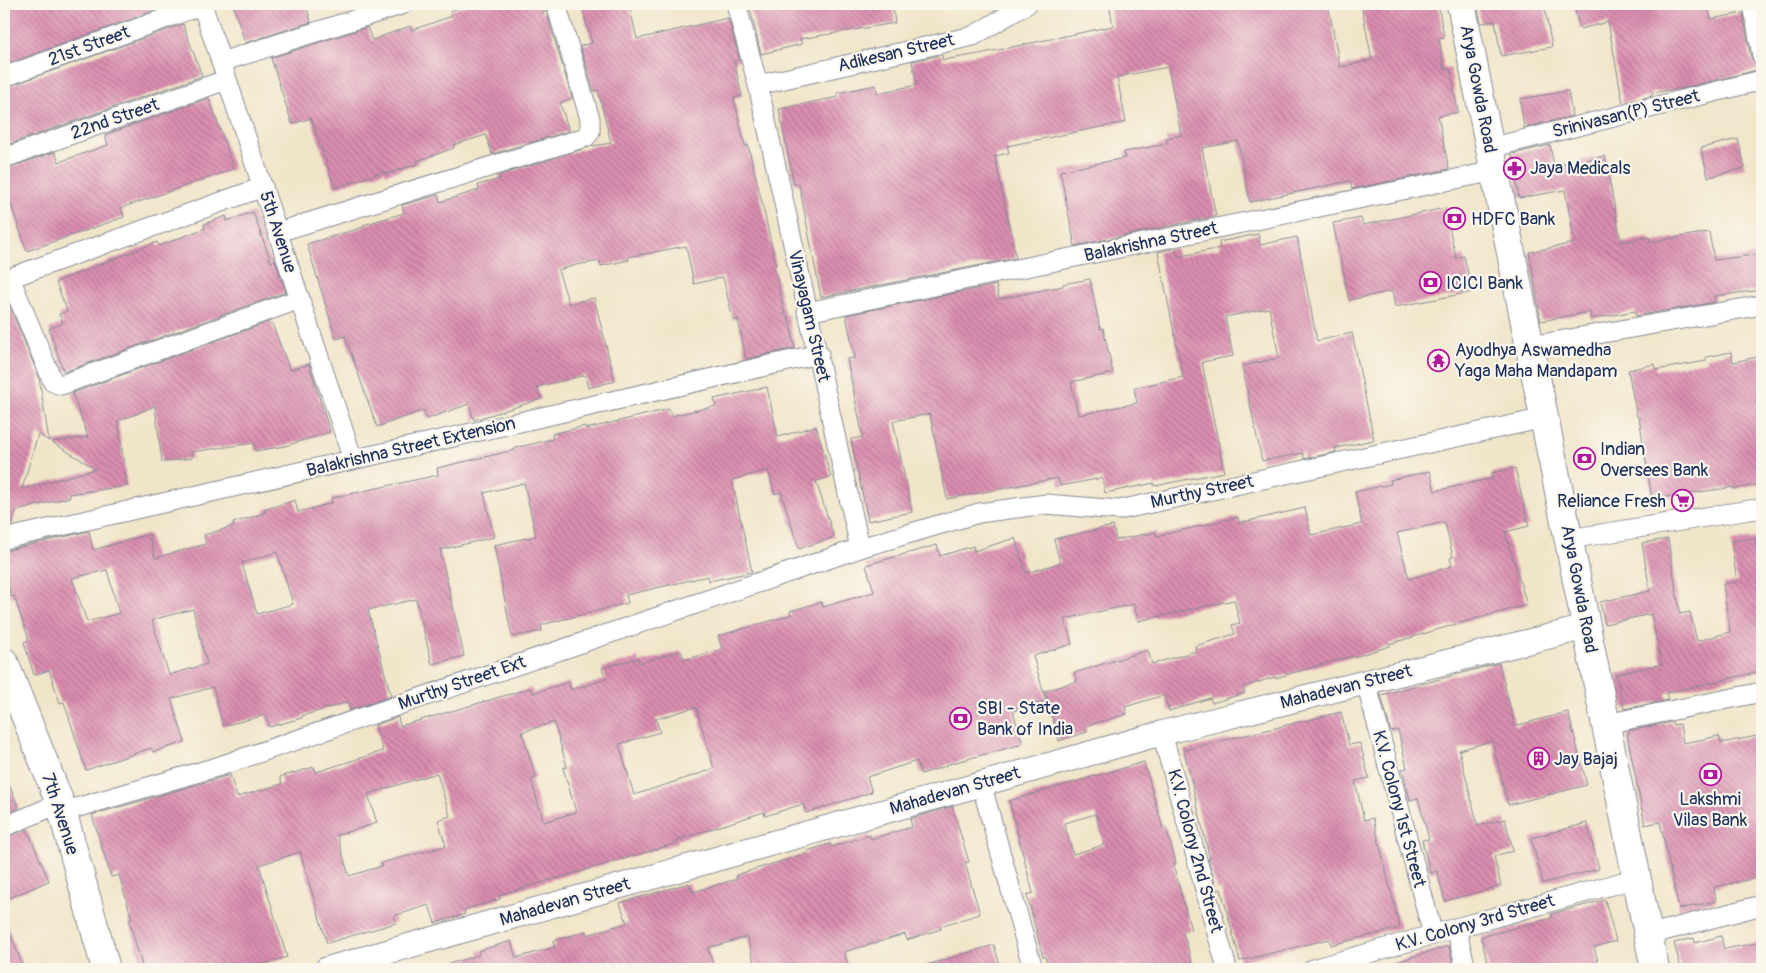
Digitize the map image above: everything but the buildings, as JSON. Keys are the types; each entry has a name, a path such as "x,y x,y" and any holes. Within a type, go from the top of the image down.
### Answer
{"main road":[{"name":"Arya Gowda Road","path":"1461,4 1655,969"},
{"name":"7th Avenue","path":"4,662 61,808 106,969"}],"street":[{"name":"5th Avenue","path":"202,4 353,460"},
{"name":"21st Street","path":"4,77 202,4"},
{"path":"221,62 404,4"},
{"path":"278,232 586,137 590,132 590,119 556,4"},
{"name":"Vinayagam Street","path":"736,4 758,85 807,312 819,354 860,548"},
{"name":"Adikesan Street","path":"758,85 973,36 1027,4"},
{"path":"1753,4 1762,56"},
{"name":"22nd Street","path":"4,158 226,80"},
{"name":"Srinivasan(P) Street","path":"1492,160 1762,80"},
{"name":"Balakrishna Street","path":"807,312 1492,160"},
{"path":"263,187 7,279 53,382 61,385 300,299"},
{"path":"1530,346 1762,305"},
{"name":"Balakrishna Street Extension","path":"4,539 819,354"},
{"name":"Murthy Street","path":"860,548 979,513 1046,504 1119,510 1545,418"},
{"path":"1569,539 1762,508"},
{"name":"Murthy Street Ext","path":"4,827 61,808 230,763 860,548"},
{"name":"Mahadevan Street","path":"327,969 1162,733 1587,627"},
{"name":"K.V. Colony 1st Street","path":"1366,682 1432,935"},
{"path":"1606,724 1762,692"},
{"name":"K.V. Colony 2nd Street","path":"1162,733 1227,969"},
{"path":"981,783 1033,969"},
{"name":"K.V. Colony 3rd Street","path":"1321,968 1637,878"},
{"path":"1648,935 1762,905"},
{"path":"1456,928 1466,969"}],"place":[{"name":"Jaya Medicals","path":"1514,168"},
{"name":"HDFC Bank","path":"1455,219"},
{"name":"ICICI Bank","path":"1430,283"},
{"name":"Ayodhya Aswamedha Yaga Maha Mandapam","path":"1439,360"},
{"name":"Indian Oversees Bank","path":"1584,459"},
{"name":"Reliance Fresh","path":"1682,501"},
{"name":"SBI - State Bank of India","path":"961,718"},
{"name":"Jay Bajaj","path":"1538,759"},
{"name":"Lakshmi Vilas Bank","path":"1710,774"}]}
